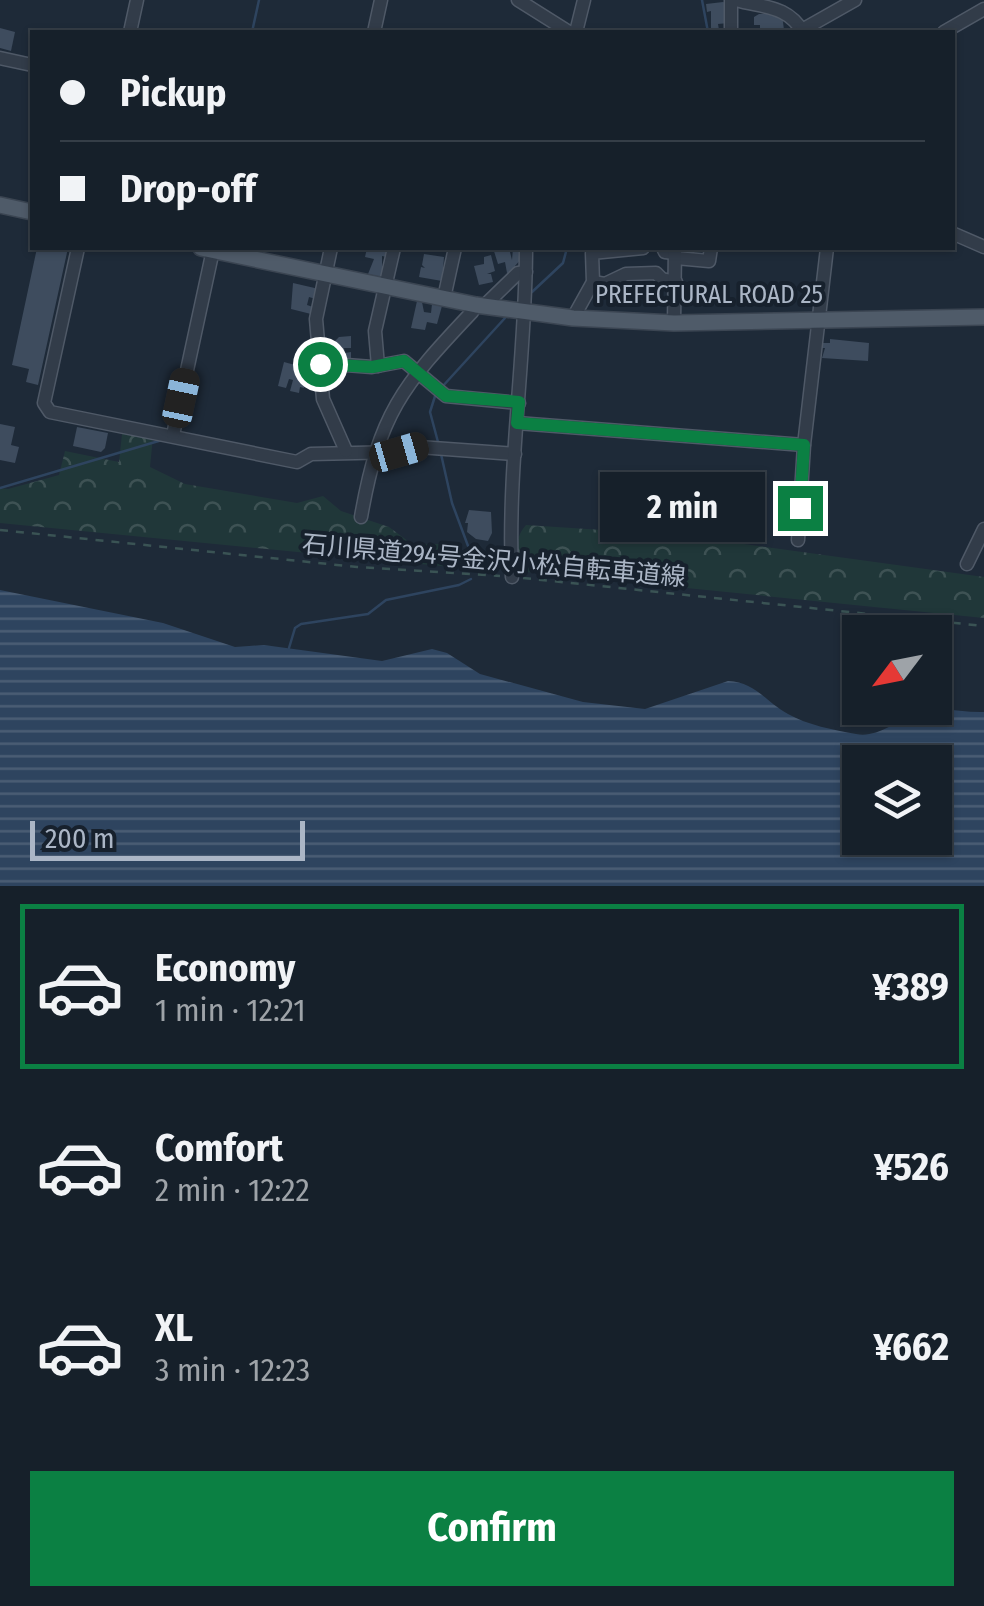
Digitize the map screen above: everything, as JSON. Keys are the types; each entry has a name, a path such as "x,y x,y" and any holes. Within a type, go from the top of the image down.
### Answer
{"main road":[{"path":"0,205 30,212"},
{"name":"PREFECTURAL ROAD 25","path":"212,250 480,305 573,318 674,323 984,317"}],"street":[{"path":"130,30 137,0"},
{"path":"374,30 381,0"},
{"path":"518,0 569,30"},
{"path":"573,30 584,0"},
{"path":"731,30 734,0 780,9 802,30"},
{"path":"805,30 855,0"},
{"path":"947,30 984,8 974,0"},
{"path":"0,58 30,65"},
{"path":"955,234 984,248"},
{"path":"78,250 44,404 50,412 298,462 311,454 399,452 419,447 515,454"},
{"path":"173,435 207,250"},
{"path":"331,250 316,319 322,398 346,452"},
{"path":"378,366 375,331 394,250"},
{"path":"444,298 455,250"},
{"path":"512,577 510,517 526,313 526,250"},
{"path":"573,318 593,282 592,253 608,250"},
{"path":"642,250 646,273"},
{"path":"674,323 676,282 672,252 709,261 711,250"},
{"path":"798,540 804,445 827,250"},
{"path":"361,516 374,451 385,421 418,372 472,312 518,274 526,272"},
{"path":"593,282 605,284 626,274 656,273 662,279 676,282"},
{"path":"320,364 378,366 404,361 446,396 519,402"},
{"path":"517,423 804,445"},
{"path":"967,564 984,529"}],"path":[{"name":"石川県道294号金沢小松自転車道線","path":"0,530 984,626"}],"green space":[{"path":"122,434 153,436 150,467 185,484 297,503 323,496 341,511 389,527 412,544 457,544 472,569 0,523 0,488 59,475 65,451 119,462"},
{"path":"526,525 678,535 984,577 984,618 517,571 518,542"}],"water":[{"path":"0,590 163,623 235,647 264,645 382,661 432,649 447,653 480,674 583,702 645,709 728,681 737,682 804,721 864,735 893,725 952,725 952,710 984,712 984,886 0,886"}],"building":[{"path":"727,3 729,23 718,24 719,30 711,30 711,11 707,12 706,4"},
{"path":"782,14 784,30 760,30 760,25 754,25 754,17"},
{"path":"0,28 15,32 11,51 0,48"},
{"path":"37,250 68,250 38,385 26,382 29,369 12,365"},
{"path":"367,250 389,250 387,257 382,256 382,277 368,274 374,259 365,257"},
{"path":"494,250 510,250 512,260 513,250 520,250 517,271 507,273 505,262 498,264"},
{"path":"424,254 444,257 442,281 419,277 421,267 425,268"},
{"path":"491,255 495,271 487,274 491,274 493,282 479,285 474,266 484,264 484,257"},
{"path":"293,283 319,289 316,299 309,297 311,314 291,309"},
{"path":"417,301 422,302 424,312 431,313 432,304 442,306 437,324 427,322 425,330 411,328"},
{"path":"351,336 351,348 344,348 345,353 351,352 351,360 326,359 326,343"},
{"path":"830,339 869,343 868,361 822,358 822,343 830,343"},
{"path":"284,362 306,368 304,388 300,387 299,393 290,391 293,380 289,379 286,388 278,386"},
{"path":"0,424 15,427 11,445 19,447 15,463 0,460"},
{"path":"77,427 108,433 105,448 101,452 73,446"},
{"path":"469,510 491,512 492,533 488,541 467,532"}],"waterway":[{"path":"252,30 259,0"},
{"path":"702,0 708,30"},
{"path":"532,292 563,263 566,250"},
{"path":"442,387 505,318"},
{"path":"436,393 430,412 438,442"},
{"path":"0,488 162,440"},
{"path":"441,454 452,503 477,570"},
{"path":"289,648 295,628 301,624 368,614 386,600 471,579"}],"route":[{"path":"320,364 372,367 404,361 446,396 519,402 517,423 804,445 800,508"}]}
